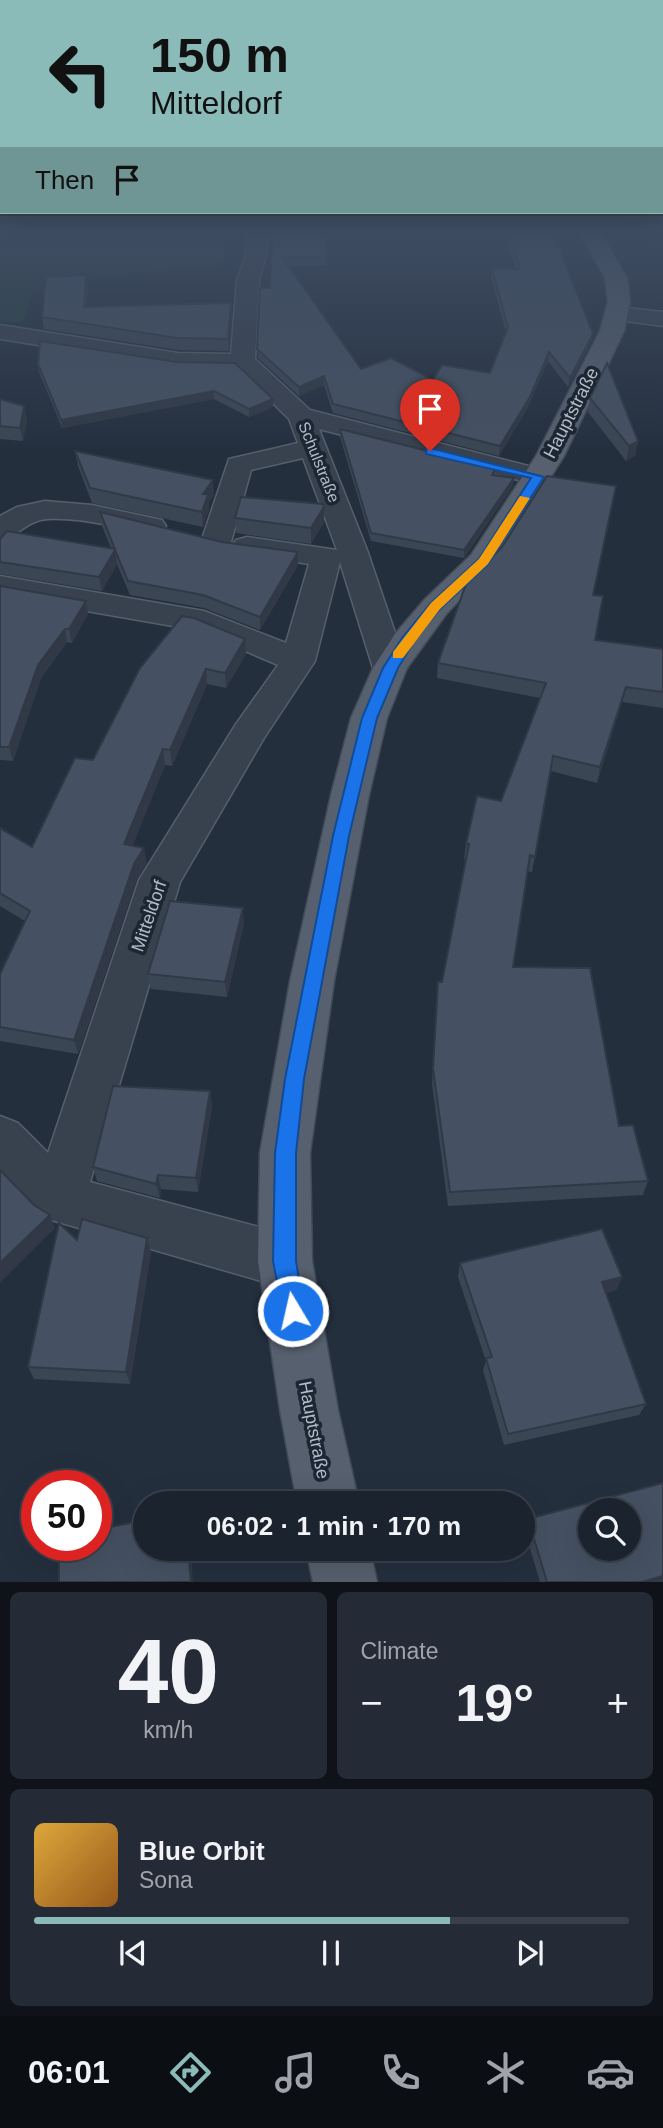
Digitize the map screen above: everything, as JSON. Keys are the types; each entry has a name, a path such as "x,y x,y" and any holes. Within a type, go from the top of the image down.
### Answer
{"main road":[{"name":"Hauptstraße","path":"326,1491 309,1410 285,1261 285,1153 295,1079 348,805 369,718 390,668 407,641 436,606 483,561 538,477 589,380 619,314 619,305"},
{"path":"341,1561 345,1582"}],"street":[{"path":"0,332 178,360 243,361 246,305"},
{"path":"619,314 663,319"},
{"name":"Schulstraße","path":"243,361 301,416 315,447 390,668"},
{"path":"301,416 538,477"},
{"path":"194,537 239,465 315,447"},
{"name":"Mitteldorf","path":"0,532 14,518 32,511 82,512 194,537 326,557 298,661 249,733 160,880 59,1199"},
{"path":"0,586 204,621 298,661"},
{"path":"0,1139 59,1199 285,1261"}],"green space":[{"path":"0,305 29,305 23,322 0,322"}],"building":[{"path":"43,305 84,305 84,307 231,305 228,339 177,338 42,317"},
{"path":"259,305 316,305 361,369 391,358 433,380 442,365 490,373 508,327 502,305 581,305 593,334 570,378 549,352 530,397 500,446 333,404 324,376 299,387 257,349"},
{"path":"40,341 177,362 235,363 273,399 249,409 214,391 61,420 38,364"},
{"path":"607,363 638,441 629,446 590,398"},
{"path":"0,399 24,406 20,428 0,426"},
{"path":"340,429 496,468 492,475 514,478 464,550 371,533"},
{"path":"75,451 213,480 203,494 208,494 202,512 90,488"},
{"path":"547,476 616,486 593,595 603,596 595,640 663,649 663,692 626,687 600,767 553,756 535,857 530,855 513,967 590,968 619,1126 633,1125 648,1181 450,1192 433,1069 438,982 442,982 477,796 501,801 546,683 438,663 466,584 502,547"},
{"path":"241,497 323,504 324,507 311,528 235,518"},
{"path":"100,512 222,542 298,552 260,617 203,595 128,581 115,550 99,577 0,562 0,539 7,531 115,549"},
{"path":"0,586 86,601 69,629 65,629 38,665 9,747 0,747"},
{"path":"182,616 194,618 245,639 225,673 206,669 170,750 163,749 124,844 144,848 134,864 74,1040 0,1027 0,974 30,911 0,893 0,828 32,847 75,758 93,760 140,668"},
{"path":"170,901 243,908 225,982 148,974"},
{"path":"113,1086 210,1091 196,1178 158,1175 156,1184 93,1167"},
{"path":"0,1170 34,1205 50,1215 0,1263"},
{"path":"82,1219 147,1238 126,1372 28,1367 59,1223 77,1240"},
{"path":"602,1229 622,1277 602,1282 646,1404 508,1434 486,1358 492,1357 460,1263"},
{"path":"663,1483 663,1576 642,1582 547,1582 535,1542 535,1517 578,1506 578,1561 641,1561 641,1498 607,1498"},
{"path":"133,1522 133,1561 189,1561 191,1582 59,1582 59,1561 112,1561 112,1527"}],"slow traffic":[{"path":"398,655 436,606 483,561 524,498"}],"route":[{"path":"293,1311 285,1261 285,1153 312,981 341,836 369,718 390,668 407,641 436,606 483,561 538,477 430,451"}]}
